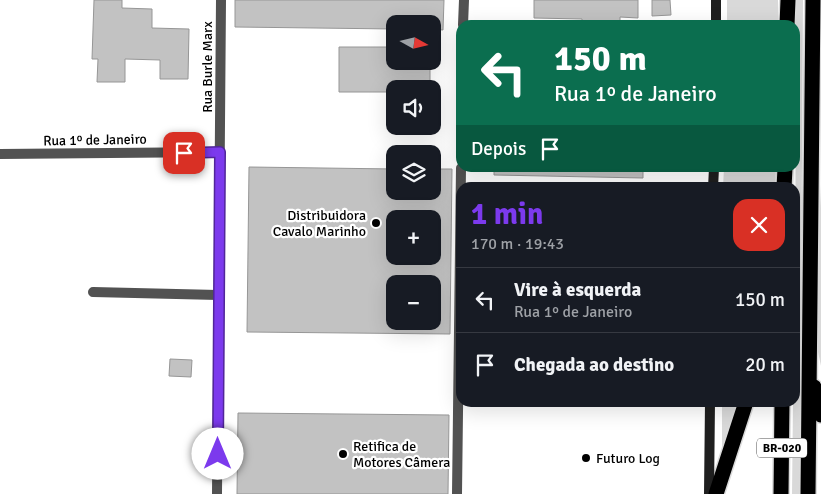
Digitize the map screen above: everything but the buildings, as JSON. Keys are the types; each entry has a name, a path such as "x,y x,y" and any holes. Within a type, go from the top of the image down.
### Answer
{"highway":[{"path":"787,20 788,0"},
{"name":"BR-020","path":"808,494 813,0"},
{"path":"809,369 821,415"},
{"path":"716,494 744,407"},
{"name":"BR-020","path":"782,407 782,494"}],"main road":[{"path":"716,0 716,20"},
{"path":"709,494 710,407"}],"street":[{"name":"Rua Burle Marx","path":"217,494 221,0"},
{"path":"463,20 464,0"},
{"name":"Rua 1º de Janeiro","path":"0,154 220,152"},
{"path":"93,292 218,295"},
{"path":"457,494 458,407"}],"shaded area":[{"path":"727,0 778,0 778,20 727,20"},
{"path":"796,0 803,0 800,494 792,494 793,407 800,407 800,182 796,182 796,172 800,172 800,20 796,20"},
{"path":"724,172 776,172 775,182 723,182"},
{"path":"821,184 821,366 818,352 818,257"},
{"path":"722,407 740,407 722,465"}],"place":[{"name":"Distribuidora Cavalo Marinho","path":"376,223"},
{"name":"Retifica de Motores Câmera","path":"343,454"},
{"name":"Futuro Log","path":"586,458"}],"route":[{"path":"184,153 220,152 218,454"}]}
